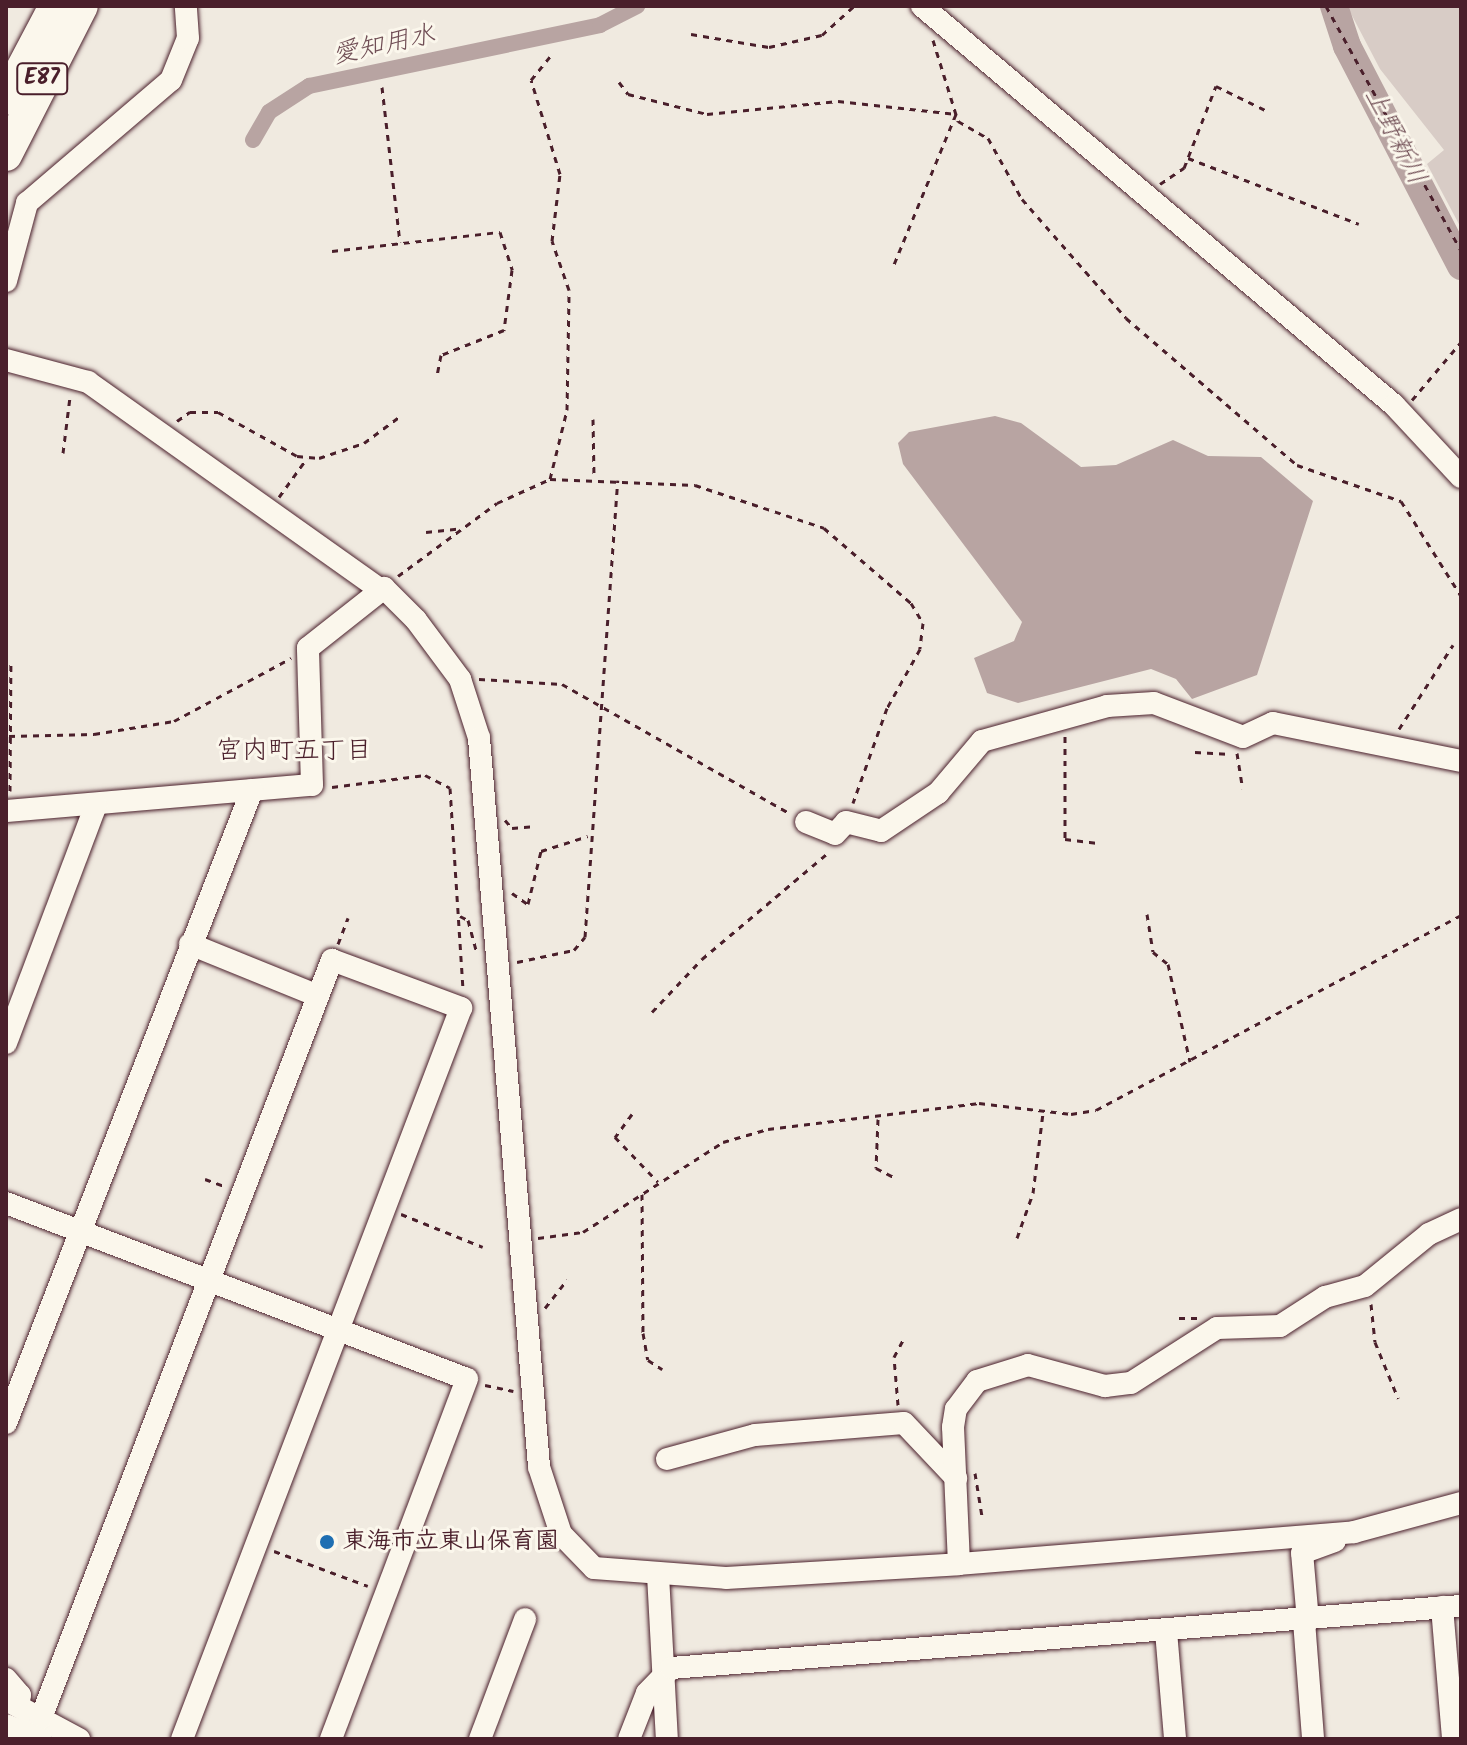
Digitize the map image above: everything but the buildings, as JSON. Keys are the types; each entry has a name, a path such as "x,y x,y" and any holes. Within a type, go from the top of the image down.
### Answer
{"highway":[{"name":"E87","path":"6,99 55,6"},
{"name":"E87","path":"6,155 82,6"}],"street":[{"path":"6,281 27,203 171,80 188,38 186,6"},
{"path":"927,11 1401,413 1461,477"},
{"path":"6,360 75,378 163,433 382,589 460,679 479,738 539,1467 561,1534 594,1568 658,1575 959,1564 1344,1533 1461,1503"},
{"path":"8,811 312,785 308,648 382,589"},
{"path":"806,822 881,831 948,785 982,741 1072,716 1154,703 1240,746 1273,723 1461,761"},
{"path":"6,1423 83,1234 190,944 252,790"},
{"path":"6,1043 96,805"},
{"path":"190,944 318,996"},
{"path":"41,1728 214,1282 332,960 461,1008 182,1739"},
{"path":"6,1203 339,1333 467,1379 331,1739"},
{"path":"959,1564 956,1409 990,1374 1028,1365 1118,1387 1217,1328 1280,1326 1325,1297 1365,1286 1429,1234 1461,1219"},
{"path":"667,1459 755,1435 904,1423 956,1478"},
{"path":"1313,1739 1302,1553 1344,1533"},
{"path":"658,1575 667,1739"},
{"path":"629,1739 663,1675 700,1666 1306,1621 1452,1606 1453,1739"},
{"path":"480,1739 525,1619"},
{"path":"1166,1631 1175,1739"},
{"path":"6,1679 20,1695 12,1703 41,1728"},
{"path":"6,1725 41,1728 79,1739"}],"path":[{"path":"691,34 769,47 822,35 854,6"},
{"path":"1326,6 1461,251"},
{"path":"893,267 956,114 927,11"},
{"path":"550,479 567,410 569,290 552,241 560,174 531,80 551,55"},
{"path":"619,82 628,94 707,114 838,101 956,114 988,138 1022,199 1140,333 1297,465 1401,501 1461,596"},
{"path":"1145,193 1178,176 1216,86 1265,110"},
{"path":"382,87 400,243"},
{"path":"1188,158 1359,224"},
{"path":"332,251 500,232 512,270 504,330 441,355 437,376"},
{"path":"1401,413 1461,342"},
{"path":"63,453 75,378"},
{"path":"163,433 190,412 218,412 307,458 346,452 399,417"},
{"path":"593,419 594,479"},
{"path":"266,507 307,458"},
{"path":"382,589 459,530 550,479 618,480 695,485 811,522 919,615 920,649 887,708 841,828 819,864 702,959 652,1012"},
{"path":"497,965 583,943 588,836 604,705 618,480"},
{"path":"426,532 459,530"},
{"path":"1391,745 1453,645"},
{"path":"9,736 94,734 174,721 308,648"},
{"path":"8,811 11,660"},
{"path":"460,679 545,678 604,705 806,822"},
{"path":"1072,716 1064,741 1062,827 1068,844 1098,843"},
{"path":"1195,752 1240,746 1243,789"},
{"path":"312,785 425,775 450,788 461,1008"},
{"path":"510,887 517,902 528,904 541,851 588,836"},
{"path":"1147,914 1153,952 1168,964 1190,1062"},
{"path":"521,1240 583,1232 658,1183 744,1135 979,1103 1044,1112 1096,1110 1461,915"},
{"path":"332,960 348,918"},
{"path":"1017,1238 1033,1193 1044,1112"},
{"path":"632,1114 615,1137 658,1183"},
{"path":"878,1119 876,1168 894,1177"},
{"path":"642,1194 643,1333 648,1360 662,1369"},
{"path":"386,1208 483,1247"},
{"path":"1365,1286 1375,1342 1398,1398"},
{"path":"903,1340 893,1372 904,1423"},
{"path":"467,1379 504,1391 533,1391"},
{"path":"255,1544 384,1592"}],"shaded area":[{"path":"1347,6 1461,6 1461,228 1427,164 1444,150 1380,69"},
{"path":"995,416 1021,423 1081,467 1116,465 1173,440 1208,456 1261,457 1313,501 1257,675 1192,699 1176,679 1151,669 1018,703 987,693 974,658 1014,641 1022,622 903,464 898,443 909,432"}],"waterway":[{"name":"愛知用水","path":"253,140 269,112 309,86 600,25 637,6"},
{"name":"上野新川","path":"1334,6 1347,46 1461,266"}],"place":[{"name":"東海市立東山保育園","path":"327,1542"}],"district":[{"name":"宮内町五丁目","path":"294,752"}]}
